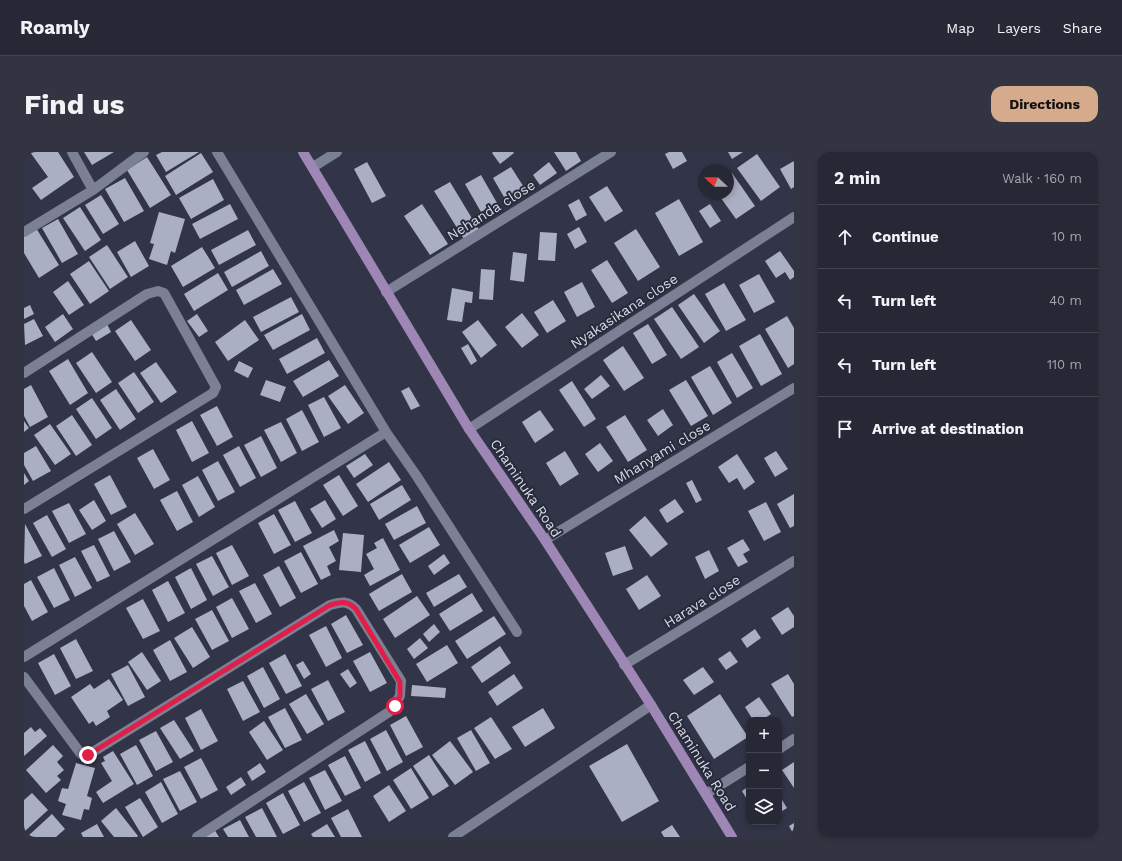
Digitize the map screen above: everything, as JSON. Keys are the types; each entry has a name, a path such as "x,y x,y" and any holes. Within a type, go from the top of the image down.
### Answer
{"main road":[{"name":"Chaminuka Road","path":"303,152 469,429 545,540 732,837"}],"street":[{"path":"72,152 93,190"},
{"path":"24,232 93,190 144,152"},
{"path":"217,152 386,432 416,475 516,632"},
{"path":"312,167 337,152"},
{"name":"Nehanda close","path":"386,292 611,152"},
{"name":"Nyakasikana close","path":"469,429 794,217"},
{"path":"24,373 147,294 158,291 164,293 216,387 213,393 24,509"},
{"name":"Mhanyami close","path":"545,540 794,388"},
{"path":"24,657 386,432"},
{"name":"Harava close","path":"624,664 794,560"},
{"path":"24,677 81,754 88,755 330,605 342,602 350,603 356,609 400,682 400,696 395,706 197,837"},
{"path":"453,837 650,705"},
{"path":"782,746 794,739"},
{"path":"706,794 746,769"}],"building":[{"path":"30,152 58,152 74,177 41,200 32,188 48,177"},
{"path":"84,152 114,152 92,165"},
{"path":"162,152 199,152 166,172 156,155"},
{"path":"554,152 576,152 581,161 566,171"},
{"path":"669,152 682,152 687,161 673,169 665,154"},
{"path":"728,152 743,152 732,159"},
{"path":"201,153 213,172 176,195 165,176"},
{"path":"492,153 514,153 500,164"},
{"path":"757,154 780,187 761,201 737,168"},
{"path":"147,157 171,195 150,208 127,170"},
{"path":"794,161 794,187 791,189 780,169"},
{"path":"367,162 386,196 372,203 354,169"},
{"path":"549,162 557,173 540,185 533,175"},
{"path":"511,167 527,192 508,204 493,178"},
{"path":"481,175 497,203 481,212 465,184"},
{"path":"734,176 755,206 736,219 722,200 734,200"},
{"path":"125,178 144,211 124,222 105,189"},
{"path":"213,179 224,200 191,219 179,198"},
{"path":"450,182 479,230 464,239 434,191"},
{"path":"607,186 623,211 605,222 589,197"},
{"path":"101,195 119,224 103,234 85,205"},
{"path":"579,199 587,215 576,221 568,205"},
{"path":"679,199 703,242 679,256 655,213"},
{"path":"230,204 238,219 200,239 192,224"},
{"path":"422,204 448,244 430,255 404,216"},
{"path":"710,204 721,221 710,228 699,211"},
{"path":"80,207 101,240 85,251 63,218"},
{"path":"159,212 185,219 175,253 171,251 167,265 149,259 154,244 150,243"},
{"path":"58,219 78,254 62,263 42,228"},
{"path":"579,227 587,242 575,249 567,234"},
{"path":"36,228 59,265 39,278 24,253 24,236"},
{"path":"636,229 660,267 638,281 614,243"},
{"path":"248,230 256,245 219,265 211,250"},
{"path":"540,232 557,233 555,261 538,260"},
{"path":"135,241 149,266 131,277 117,252"},
{"path":"107,245 128,277 110,289 89,257"},
{"path":"202,247 215,268 183,287 171,266"},
{"path":"261,251 269,266 232,287 224,272"},
{"path":"780,251 794,271 794,277 790,280 785,272 776,278 765,261"},
{"path":"513,252 527,254 524,282 510,280"},
{"path":"607,260 628,293 612,303 591,270"},
{"path":"89,261 109,291 90,304 70,274"},
{"path":"273,269 282,284 244,305 236,290"},
{"path":"481,269 495,270 493,300 479,299"},
{"path":"218,273 228,290 194,311 184,294"},
{"path":"759,274 775,302 754,313 739,285"},
{"path":"68,281 84,305 69,315 53,292"},
{"path":"582,282 595,307 577,317 564,292"},
{"path":"724,283 746,320 726,331 705,294"},
{"path":"452,288 473,292 472,303 465,302 462,322 447,320"},
{"path":"694,294 720,331 704,343 678,305"},
{"path":"291,297 299,312 261,332 253,317"},
{"path":"553,300 566,321 547,333 534,312"},
{"path":"30,305 34,314 24,319 24,308"},
{"path":"672,307 699,347 681,359 654,319"},
{"path":"522,313 539,335 522,348 505,327"},
{"path":"63,314 73,329 55,342 45,327"},
{"path":"197,314 208,331 199,337 187,321"},
{"path":"302,314 310,330 273,350 264,335"},
{"path":"787,316 794,328 794,364 788,368 765,329"},
{"path":"34,319 43,336 25,345 24,324"},
{"path":"131,320 151,350 135,361 115,331"},
{"path":"245,320 259,340 228,361 215,342"},
{"path":"478,320 497,345 481,358 462,332"},
{"path":"107,324 111,332 96,341 91,333"},
{"path":"648,324 667,355 652,364 633,333"},
{"path":"760,334 782,374 761,386 739,346"},
{"path":"317,338 325,353 287,374 279,359"},
{"path":"468,344 477,361 471,365 461,348"},
{"path":"623,346 644,378 624,391 603,360"},
{"path":"92,352 112,382 96,393 76,363"},
{"path":"732,353 753,388 737,398 717,362"},
{"path":"68,359 88,393 70,405 49,371"},
{"path":"329,360 339,376 303,397 293,381"},
{"path":"239,361 253,368 248,378 234,371"},
{"path":"156,362 177,392 161,403 140,373"},
{"path":"710,366 732,403 713,415 691,377"},
{"path":"134,372 154,402 138,413 118,383"},
{"path":"601,375 610,386 592,399 584,389"},
{"path":"266,380 286,387 280,402 260,395"},
{"path":"686,380 708,416 691,426 669,390"},
{"path":"572,381 596,419 584,427 559,390"},
{"path":"31,385 48,417 30,427 24,416 24,389"},
{"path":"345,385 364,413 348,424 328,396"},
{"path":"409,387 420,406 411,410 401,391"},
{"path":"116,389 136,419 120,430 100,400"},
{"path":"324,397 341,428 324,437 308,405"},
{"path":"92,398 112,428 96,439 76,409"},
{"path":"217,406 233,437 217,446 200,415"},
{"path":"663,409 673,425 658,436 647,420"},
{"path":"302,410 319,442 302,451 286,419"},
{"path":"540,410 554,430 535,443 522,422"},
{"path":"72,415 92,445 76,456 56,426"},
{"path":"625,415 647,450 628,462 606,427"},
{"path":"24,421 29,428 24,432"},
{"path":"192,421 209,453 192,462 176,430"},
{"path":"281,422 297,453 281,462 264,430"},
{"path":"50,424 71,454 55,465 34,435"},
{"path":"261,436 277,468 261,477 244,445"},
{"path":"600,443 613,461 598,472 585,454"},
{"path":"36,446 51,471 33,481 24,465 24,453"},
{"path":"239,446 256,478 240,487 223,455"},
{"path":"153,449 170,480 154,489 137,458"},
{"path":"565,451 579,474 560,486 546,463"},
{"path":"776,451 788,469 775,477 764,458"},
{"path":"365,454 373,465 354,478 346,466"},
{"path":"737,454 755,482 744,490 737,478 729,483 718,467"},
{"path":"218,461 235,492 218,501 202,470"},
{"path":"389,462 401,480 368,502 356,484"},
{"path":"24,473 29,481 24,485"},
{"path":"110,475 127,507 111,515 94,484"},
{"path":"339,475 358,506 343,516 323,485"},
{"path":"198,476 215,507 199,517 182,485"},
{"path":"692,480 702,500 696,503 686,483"},
{"path":"402,485 411,500 379,520 370,504"},
{"path":"177,491 193,522 177,531 160,500"},
{"path":"794,494 794,526 790,528 777,504"},
{"path":"675,499 684,512 667,523 659,510"},
{"path":"94,500 106,521 92,530 79,510"},
{"path":"325,500 336,519 322,528 310,509"},
{"path":"295,501 312,533 295,542 278,510"},
{"path":"766,502 781,532 764,541 748,511"},
{"path":"69,503 86,534 69,543 52,511"},
{"path":"417,506 426,523 394,540 385,524"},
{"path":"135,513 154,544 135,555 117,524"},
{"path":"274,514 291,545 274,554 258,523"},
{"path":"47,515 66,549 52,557 33,523"},
{"path":"645,516 668,544 651,557 629,530"},
{"path":"25,524 42,556 25,564 24,562"},
{"path":"429,527 440,545 410,563 399,545"},
{"path":"334,530 339,541 329,547 336,561 327,566 331,575 321,580 303,546"},
{"path":"114,531 131,562 114,571 98,539"},
{"path":"343,533 364,535 361,572 339,570"},
{"path":"383,538 400,570 370,586 364,575 374,569 366,554 377,548 374,543"},
{"path":"743,539 750,550 743,554 748,562 738,567 727,548"},
{"path":"94,545 110,576 97,582 81,551"},
{"path":"232,545 249,576 232,585 216,553"},
{"path":"625,546 633,569 613,576 605,553"},
{"path":"709,550 719,571 705,579 695,557"},
{"path":"301,552 318,584 301,593 284,561"},
{"path":"444,554 450,563 434,575 428,566"},
{"path":"212,556 229,587 213,596 196,564"},
{"path":"75,557 92,588 75,597 59,565"},
{"path":"279,566 296,598 280,607 263,575"},
{"path":"54,568 70,600 54,608 37,577"},
{"path":"191,568 207,600 191,609 175,577"},
{"path":"402,574 412,592 379,611 369,594"},
{"path":"459,574 467,587 434,607 426,593"},
{"path":"647,575 661,596 639,610 626,589"},
{"path":"31,580 48,612 32,621 24,606 24,584"},
{"path":"168,581 185,613 168,622 152,590"},
{"path":"255,583 272,614 256,623 239,591"},
{"path":"472,593 483,611 450,631 439,614"},
{"path":"417,596 430,615 395,638 383,619"},
{"path":"232,598 249,629 232,638 216,607"},
{"path":"143,599 160,631 143,639 126,608"},
{"path":"788,607 794,616 794,627 782,635 771,618"},
{"path":"212,610 229,641 212,650 195,619"},
{"path":"346,615 363,645 347,653 331,624"},
{"path":"494,616 506,634 467,659 455,641"},
{"path":"434,624 440,632 429,642 423,634"},
{"path":"326,626 342,658 326,667 309,635"},
{"path":"192,627 210,657 193,668 174,638"},
{"path":"755,629 761,638 747,648 741,639"},
{"path":"420,638 428,648 414,659 407,649"},
{"path":"76,639 93,671 76,679 60,648"},
{"path":"170,640 187,672 170,681 153,650"},
{"path":"447,645 458,663 427,682 416,664"},
{"path":"500,646 511,663 482,683 471,667"},
{"path":"730,651 738,662 726,670 718,659"},
{"path":"142,652 161,681 147,690 128,662"},
{"path":"370,652 387,683 370,692 353,661"},
{"path":"54,654 71,686 55,695 38,663"},
{"path":"285,654 302,686 286,694 269,663"},
{"path":"303,661 311,674 304,679 296,665"},
{"path":"128,665 145,697 128,706 111,674"},
{"path":"263,667 280,699 264,708 247,676"},
{"path":"703,667 714,682 694,695 683,680"},
{"path":"348,669 357,683 350,688 340,674"},
{"path":"514,674 523,688 497,706 488,692"},
{"path":"788,674 794,684 794,716 792,717 771,684"},
{"path":"109,679 123,700 107,711 110,717 96,726 93,721 89,724 71,697 90,684 94,689"},
{"path":"328,680 345,712 328,721 311,689"},
{"path":"243,681 260,712 243,721 227,689"},
{"path":"412,685 446,688 445,698 411,696"},
{"path":"306,694 324,724 307,734 289,704"},
{"path":"720,694 746,734 746,738 714,759 687,716"},
{"path":"759,697 771,714 766,717 751,717 745,707"},
{"path":"285,708 302,740 285,748 268,717"},
{"path":"543,708 555,728 525,747 512,727"},
{"path":"201,709 218,741 201,750 185,718"},
{"path":"406,716 423,747 406,756 390,725"},
{"path":"491,717 512,749 495,759 474,728"},
{"path":"174,720 194,751 180,759 160,728"},
{"path":"264,721 283,750 267,760 249,732"},
{"path":"31,727 35,732 40,728 47,736 24,756 24,733"},
{"path":"386,730 403,762 387,771 370,739"},
{"path":"471,730 490,763 476,771 457,738"},
{"path":"156,731 173,762 156,771 139,740"},
{"path":"365,741 381,773 365,782 348,750"},
{"path":"450,741 473,772 455,785 432,755"},
{"path":"627,744 659,801 622,822 589,766"},
{"path":"53,745 63,756 57,762 64,770 57,776 61,780 46,793 26,770"},
{"path":"136,745 153,776 137,785 120,754"},
{"path":"113,751 134,784 103,803 96,792 112,781 101,763 105,761 103,757"},
{"path":"429,755 449,786 433,796 413,766"},
{"path":"345,756 361,788 345,796 328,765"},
{"path":"201,758 218,790 201,799 184,767"},
{"path":"794,762 794,788 782,770"},
{"path":"76,763 95,768 87,796 92,798 89,810 84,809 81,820 62,815 66,804 58,801 62,788 68,789"},
{"path":"260,763 266,772 252,781 247,772"},
{"path":"411,768 429,798 411,809 393,780"},
{"path":"325,770 342,801 325,810 309,778"},
{"path":"180,771 197,802 180,811 163,779"},
{"path":"241,777 246,785 231,795 226,787"},
{"path":"161,782 178,814 162,823 145,792"},
{"path":"304,782 321,813 304,822 288,791"},
{"path":"389,785 406,811 389,822 373,796"},
{"path":"746,788 746,798 742,791"},
{"path":"32,793 48,810 24,832 24,800"},
{"path":"283,793 300,825 283,834 266,803"},
{"path":"140,798 158,827 143,837 125,807"},
{"path":"782,800 787,808 782,811"},
{"path":"116,808 138,836 137,837 114,837 101,821"},
{"path":"262,808 277,837 256,837 245,817"},
{"path":"348,809 362,837 341,837 331,818"},
{"path":"52,814 65,829 56,837 27,837"},
{"path":"240,820 249,837 228,837 223,829"},
{"path":"794,823 794,835 789,826"},
{"path":"97,824 104,837 83,837 81,833"},
{"path":"327,824 335,837 313,837 311,834"},
{"path":"672,825 680,837 664,837 661,832"},
{"path":"214,829 219,837 202,837"}],"route":[{"path":"88,755 330,605 342,602 350,603 356,609 400,682 400,696 395,706"}]}
